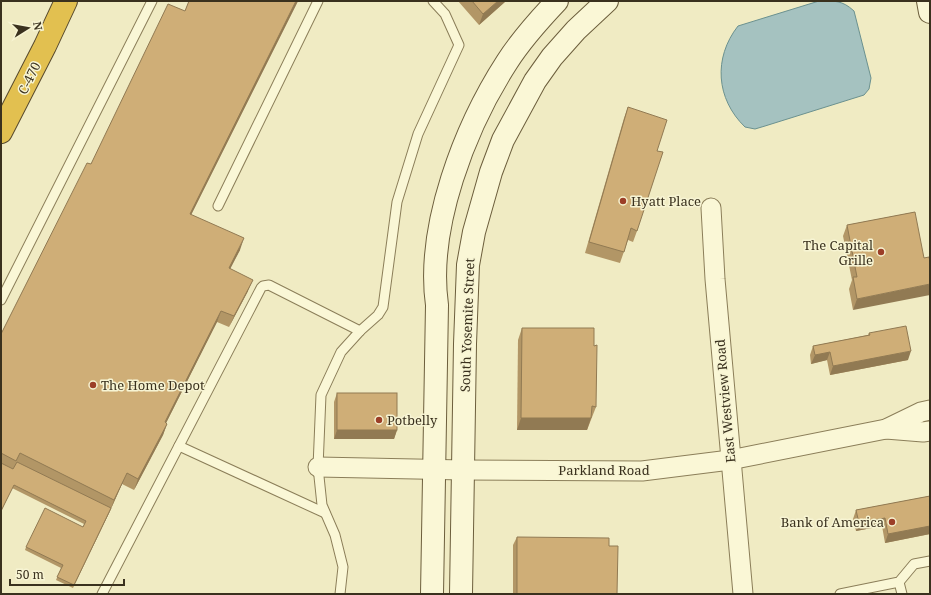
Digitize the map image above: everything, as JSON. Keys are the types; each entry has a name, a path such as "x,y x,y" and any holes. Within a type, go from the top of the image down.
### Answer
{"highway":[{"name":"C-470","path":"1,132 66,1"}],"main road":[{"path":"432,594 437,305 436,258 440,228 447,198 458,164 471,128 487,96 507,61 557,1"},
{"path":"928,1 930,12"},
{"name":"South Yosemite Street","path":"461,594 464,470 464,344 468,265 474,232 485,191 503,140 535,81 552,57 602,2"}],"street":[{"name":"East Westview Road","path":"711,208 715,279 730,460 743,594"},
{"name":"Parkland Road","path":"318,466 464,470 642,471 730,460 886,429 921,412 930,410"},
{"name":"Parkland Road","path":"886,429 923,432 930,431"}],"lane":[{"path":"1,300 152,1"},
{"path":"218,206 318,1"},
{"path":"340,594 343,567 335,535 322,504 318,466 321,395 341,352 378,315 383,307 397,202 418,134 460,45 445,14 433,1"},
{"path":"102,594 261,288 269,285 360,332"},
{"path":"179,446 325,513"},
{"path":"840,594 899,582 914,564 930,561"},
{"path":"899,582 902,594"}],"water":[{"path":"819,1 842,3 854,11 871,78 869,89 864,95 765,126 755,129 745,127 735,116 723,91 721,78 722,65 724,51 730,38 738,26"}],"building":[{"name":"The Home Depot","path":"189,1 296,1 190,214 244,238 229,268 253,280 234,316 221,311 165,422 167,424 138,479 127,473 114,500 20,453 16,461 1,453 1,334 87,163 91,164 168,4 185,11"},
{"path":"472,1 498,1 483,14"},
{"name":"Hyatt Place","path":"628,107 667,120 657,151 663,152 637,231 631,228 624,252 589,242"},
{"name":"The Capital Grille","path":"915,212 924,258 929,257 930,284 857,299 853,277 857,277 847,225"},
{"path":"906,326 911,351 833,366 830,352 815,355 813,346 870,335 869,333"},
{"path":"522,328 594,328 594,346 597,345 596,407 592,406 591,418 521,418"},
{"path":"337,393 397,393 397,430 337,430"},
{"path":"17,462 111,508 74,585 57,577 63,565 26,547 45,508 83,527 86,521 14,485 1,511 1,463 13,469"},
{"name":"Bank of America","path":"930,496 930,526 888,534 885,518 859,523 856,510"},
{"path":"517,537 609,538 609,546 618,546 617,594 517,594"}],"place":[{"name":"Hyatt Place","path":"623,201"},
{"name":"The Capital Grille","path":"881,252"},
{"name":"The Home Depot","path":"93,385"},
{"name":"Potbelly","path":"379,420"},
{"name":"Bank of America","path":"892,522"}]}
